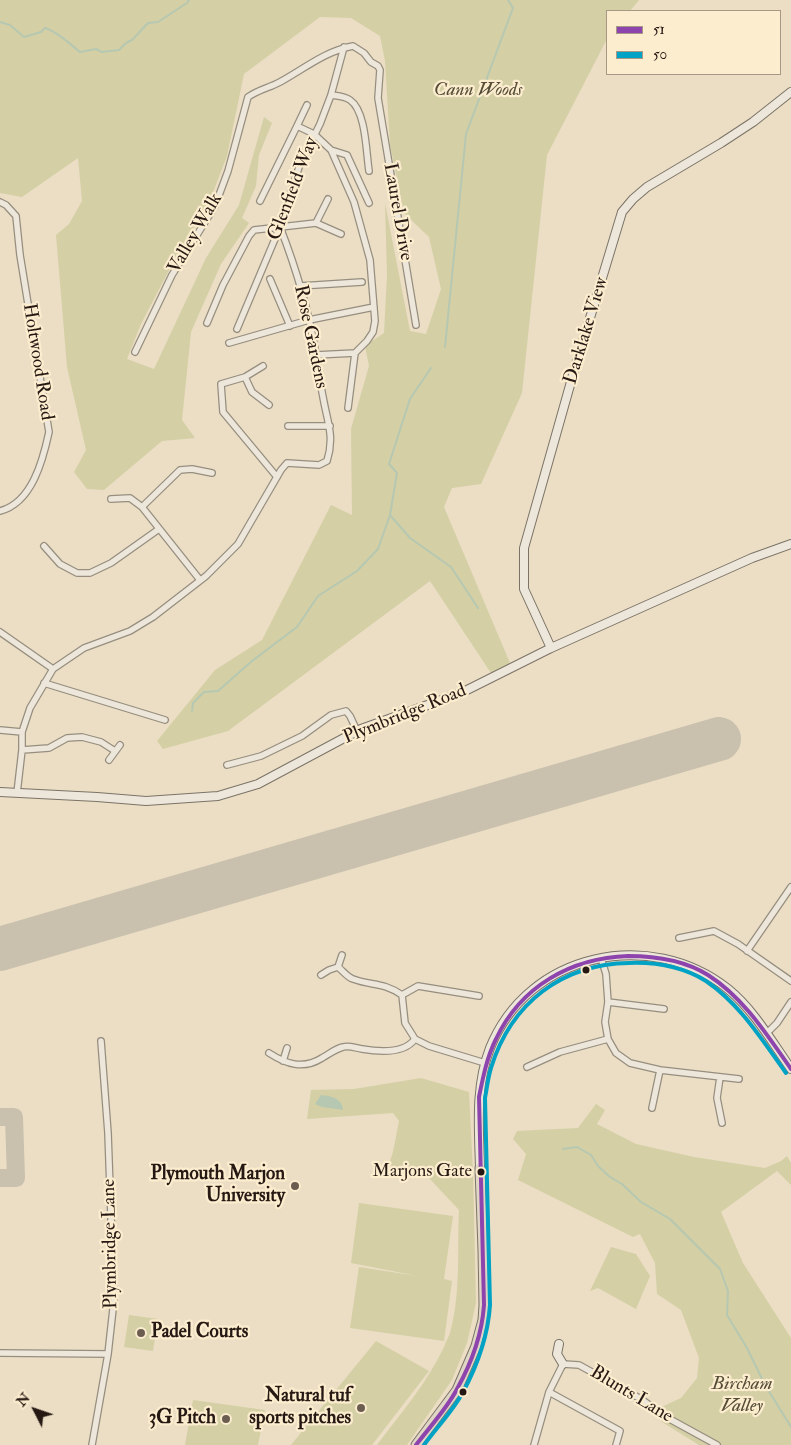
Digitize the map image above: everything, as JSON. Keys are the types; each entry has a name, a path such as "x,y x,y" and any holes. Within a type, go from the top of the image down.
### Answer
{"main road":[{"path":"416,1445 457,1390 476,1346 483,1320 484,1250 480,1168"}],"street":[{"name":"Laurel Drive","path":"344,47 353,46 378,66 380,70 378,98 416,325"},
{"name":"Valley Walk","path":"135,352 172,275 215,206 228,171 248,97 260,89 275,85 314,61 344,47"},
{"name":"Glenfield Way","path":"237,329 280,227 300,164 330,95 344,47"},
{"name":"Darklake View","path":"551,648 524,589 524,548 622,212 647,187 722,143 753,122 791,92"},
{"path":"330,95 343,96 351,100 361,113 369,171"},
{"path":"260,201 307,105"},
{"path":"297,126 314,134 331,150 354,202 370,260 374,307 375,322 373,332 367,341 355,352 316,355"},
{"path":"331,150 347,155 369,203"},
{"path":"316,224 328,199"},
{"name":"Holtwood Road","path":"0,202 6,205 16,216 20,255 49,432 43,460 25,496 5,510 0,511"},
{"path":"207,323 223,285 254,230 316,224 341,234"},
{"name":"Rose Gardens","path":"277,477 287,463 318,465 327,461 332,437 309,320 300,286 280,227"},
{"path":"270,279 290,326"},
{"path":"300,286 362,282"},
{"path":"229,343 309,320 374,307"},
{"path":"348,408 355,352"},
{"path":"17,794 22,732 30,708 53,669 84,648 138,627 154,617 200,580 238,544 277,477 222,412 221,384 245,377 263,366"},
{"path":"245,377 252,392 269,405"},
{"path":"288,426 330,426"},
{"path":"142,507 180,470 192,468 212,474"},
{"path":"111,499 130,498 142,507 200,580"},
{"path":"44,546 60,564 77,572 90,573 111,563 159,529"},
{"name":"Plymbridge Road","path":"0,792 146,801 218,796 258,784 357,731 461,694 551,648 744,562 791,544"},
{"path":"0,632 53,669"},
{"path":"44,683 165,720"},
{"path":"227,765 261,756 302,736 332,715 346,711 357,731"},
{"path":"0,730 22,732"},
{"path":"22,750 49,748 67,738 82,736 101,742 115,751"},
{"path":"110,760 120,745"},
{"path":"747,951 791,887"},
{"path":"679,938 714,931 738,944 791,981"},
{"path":"480,1168 479,1097 490,1047 506,1019 531,991 561,972 579,964 623,955 646,956 690,967 708,975 737,997 791,1069"},
{"path":"338,967 342,956"},
{"path":"601,958 606,974 608,1002 605,1022 608,1039 616,1053 630,1063 660,1070 739,1078"},
{"path":"321,975 338,967"},
{"path":"338,967 352,979 385,985 402,995"},
{"path":"402,995 418,986 465,997 479,996"},
{"path":"402,995 405,1022 415,1039 429,1046 485,1063"},
{"path":"608,1002 664,1009"},
{"path":"766,1034 777,1023 791,1002"},
{"path":"269,1053 283,1061 298,1065 317,1061 343,1047 379,1051 402,1049 410,1045 415,1039"},
{"path":"527,1067 560,1052 608,1039"},
{"name":"Plymbridge Lane","path":"92,1445 112,1326 114,1284 108,1133 101,1041"},
{"path":"283,1061 287,1048"},
{"path":"652,1108 660,1070"},
{"path":"720,1077 717,1098 722,1123"},
{"path":"534,1445 549,1392 567,1364 557,1354 559,1344"},
{"path":"0,1353 108,1354"},
{"name":"Blunts Lane","path":"567,1364 580,1365 641,1399 678,1424 717,1445"},
{"path":"549,1392 620,1431 616,1445"}],"green space":[{"name":"Cann Woods","path":"0,0 639,0 631,10 606,10 606,41 547,155 522,393 481,484 452,488 444,507 510,663 491,673 430,581 228,731 163,749 157,741 215,670 262,640 331,505 352,515 351,429 369,366 365,346 384,333 387,275 385,203 410,331 426,334 441,289 429,237 404,213 390,145 385,61 380,36 351,18 320,17 244,74 227,156 209,203 177,255 141,324 127,359 154,369 206,258 239,205 264,117 272,123 259,155 256,186 242,218 249,223 221,264 191,332 182,420 195,438 162,441 104,490 87,489 74,472 86,450 67,367 56,235 69,224 82,201 78,158 22,197 0,193"},
{"path":"421,1078 469,1092 476,1303 467,1343 452,1380 407,1445 377,1445 422,1385 450,1334 456,1300 459,1210 428,1177 404,1176 389,1164 399,1121 393,1113 307,1119 311,1090 354,1089"},
{"name":"Bircham Valley","path":"596,1104 605,1110 597,1124 636,1144 694,1157 765,1168 781,1161 787,1156 791,1163 791,1185 777,1171 721,1212 743,1263 791,1338 791,1445 699,1445 662,1422 657,1409 681,1398 697,1378 699,1358 681,1310 657,1294 655,1263 640,1234 633,1237 518,1180 526,1154 513,1139 517,1131 578,1128"},
{"path":"359,1203 453,1216 444,1279 452,1281 444,1341 350,1328 359,1267 418,1276 351,1263"},
{"path":"611,1247 636,1254 650,1276 636,1309 598,1288 590,1291"},
{"name":"Padel Courts","path":"129,1315 158,1319 153,1351 124,1347"},
{"name":"Natural tuf sports pitches","path":"376,1341 429,1371 372,1445 291,1445"},
{"name":"3G Pitch","path":"193,1400 265,1410 258,1445 185,1445"}],"shaded area":[{"path":"321,1095 338,1100 343,1110 315,1104"}],"waterway":[{"path":"0,22 10,25 24,37 41,32 45,28 59,35 80,52 96,49 102,52 119,50 132,40 148,23 158,22 189,0"},
{"path":"445,347 466,134 513,8 508,0"},
{"path":"192,711 193,703 204,692 218,691 252,661 297,627 318,596 357,571 378,549 390,515 397,473 389,464 410,399 431,368"},
{"path":"390,515 410,538 451,567 478,608"},
{"path":"563,1149 577,1147 591,1155 598,1166 610,1177 622,1184 641,1202 670,1219 720,1269 728,1291 727,1315 747,1348 765,1385 791,1427"}],"taxiway":[{"path":"0,1117 14,1117 16,1178 0,1178"}],"runway":[{"path":"0,949 719,739"}],"transit line":[{"name":"51","path":"416,1445 444,1410 457,1389 471,1359 481,1327 484,1305 479,1097 486,1067 496,1039 519,1004 550,978 587,962 628,956 680,962 708,975 733,995 754,1018 791,1069"},
{"name":"50","path":"424,1445 463,1392 473,1372 487,1328 490,1305 485,1098 490,1071 500,1045 512,1024 526,1006 542,992 561,980 582,971 605,965 629,963 669,966 688,972 706,981 729,1000 750,1023 786,1073"}],"place":[{"name":"Marjons Gate","path":"481,1172"},
{"name":"Plymouth Marjon University","path":"295,1186"},
{"name":"Padel Courts","path":"141,1333"},
{"name":"Natural tuf sports pitches","path":"361,1408"},
{"name":"3G Pitch","path":"226,1419"}]}
